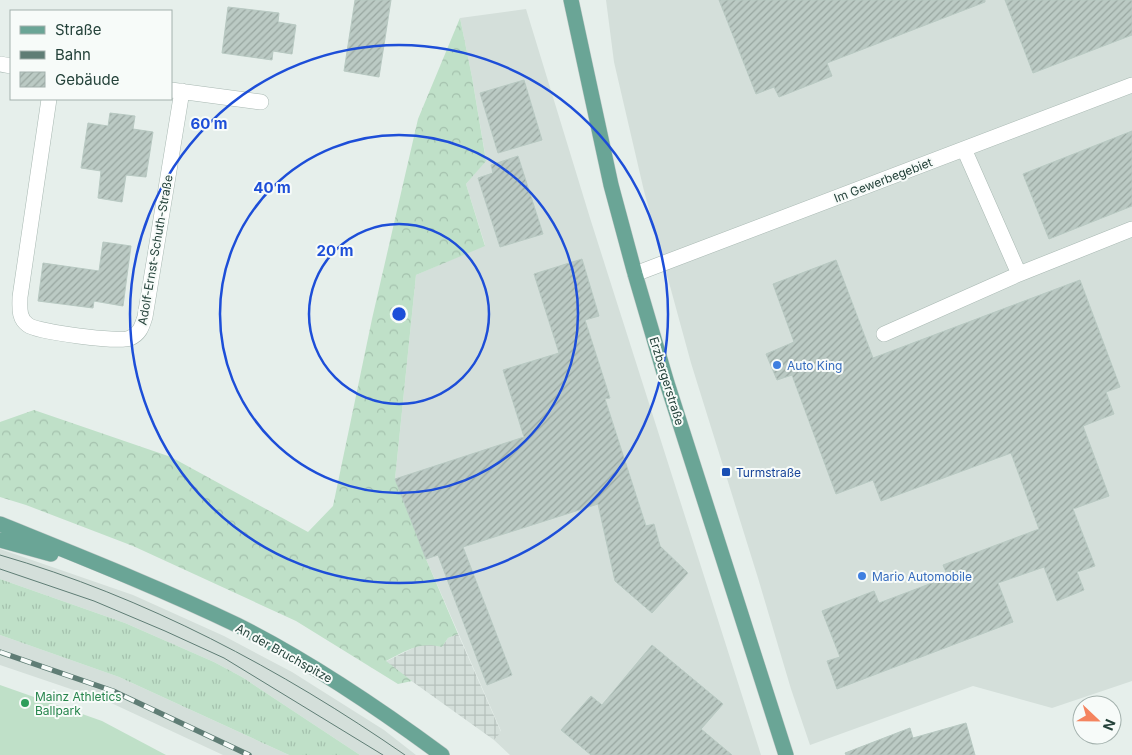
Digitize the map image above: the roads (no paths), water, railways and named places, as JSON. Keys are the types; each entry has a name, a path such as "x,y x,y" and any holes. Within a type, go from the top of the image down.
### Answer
{"main road":[{"name":"Erzbergerstraße","path":"571,0 611,185 635,274 667,383 786,755"},
{"name":"An der Bruchspitze","path":"0,524 116,571 238,626 326,675 406,728 442,755"},
{"name":"An der Bruchspitze","path":"0,540 116,571"}],"street":[{"name":"Im Gewerbegebiet","path":"635,274 1132,86"},
{"name":"Adolf-Ernst-Schuth-Straße","path":"49,100 20,297 20,314 27,325 39,330 115,340 130,339 140,331 145,317 177,90 261,102"},
{"path":"964,149 1019,274"},
{"path":"884,334 1019,274 1132,228"}],"tram line":[{"path":"0,555 54,572 107,592 159,614 210,639 310,693 405,755"},
{"path":"0,569 94,601 224,658 383,755"}],"railway":[{"path":"0,652 113,691 249,755"}],"place":[{"name":"Auto King","path":"777,365"},
{"name":"Turmstraße","path":"726,472"},
{"name":"Mario Automobile","path":"862,576"},
{"name":"Mainz Athletics Ballpark","path":"25,703"}]}
